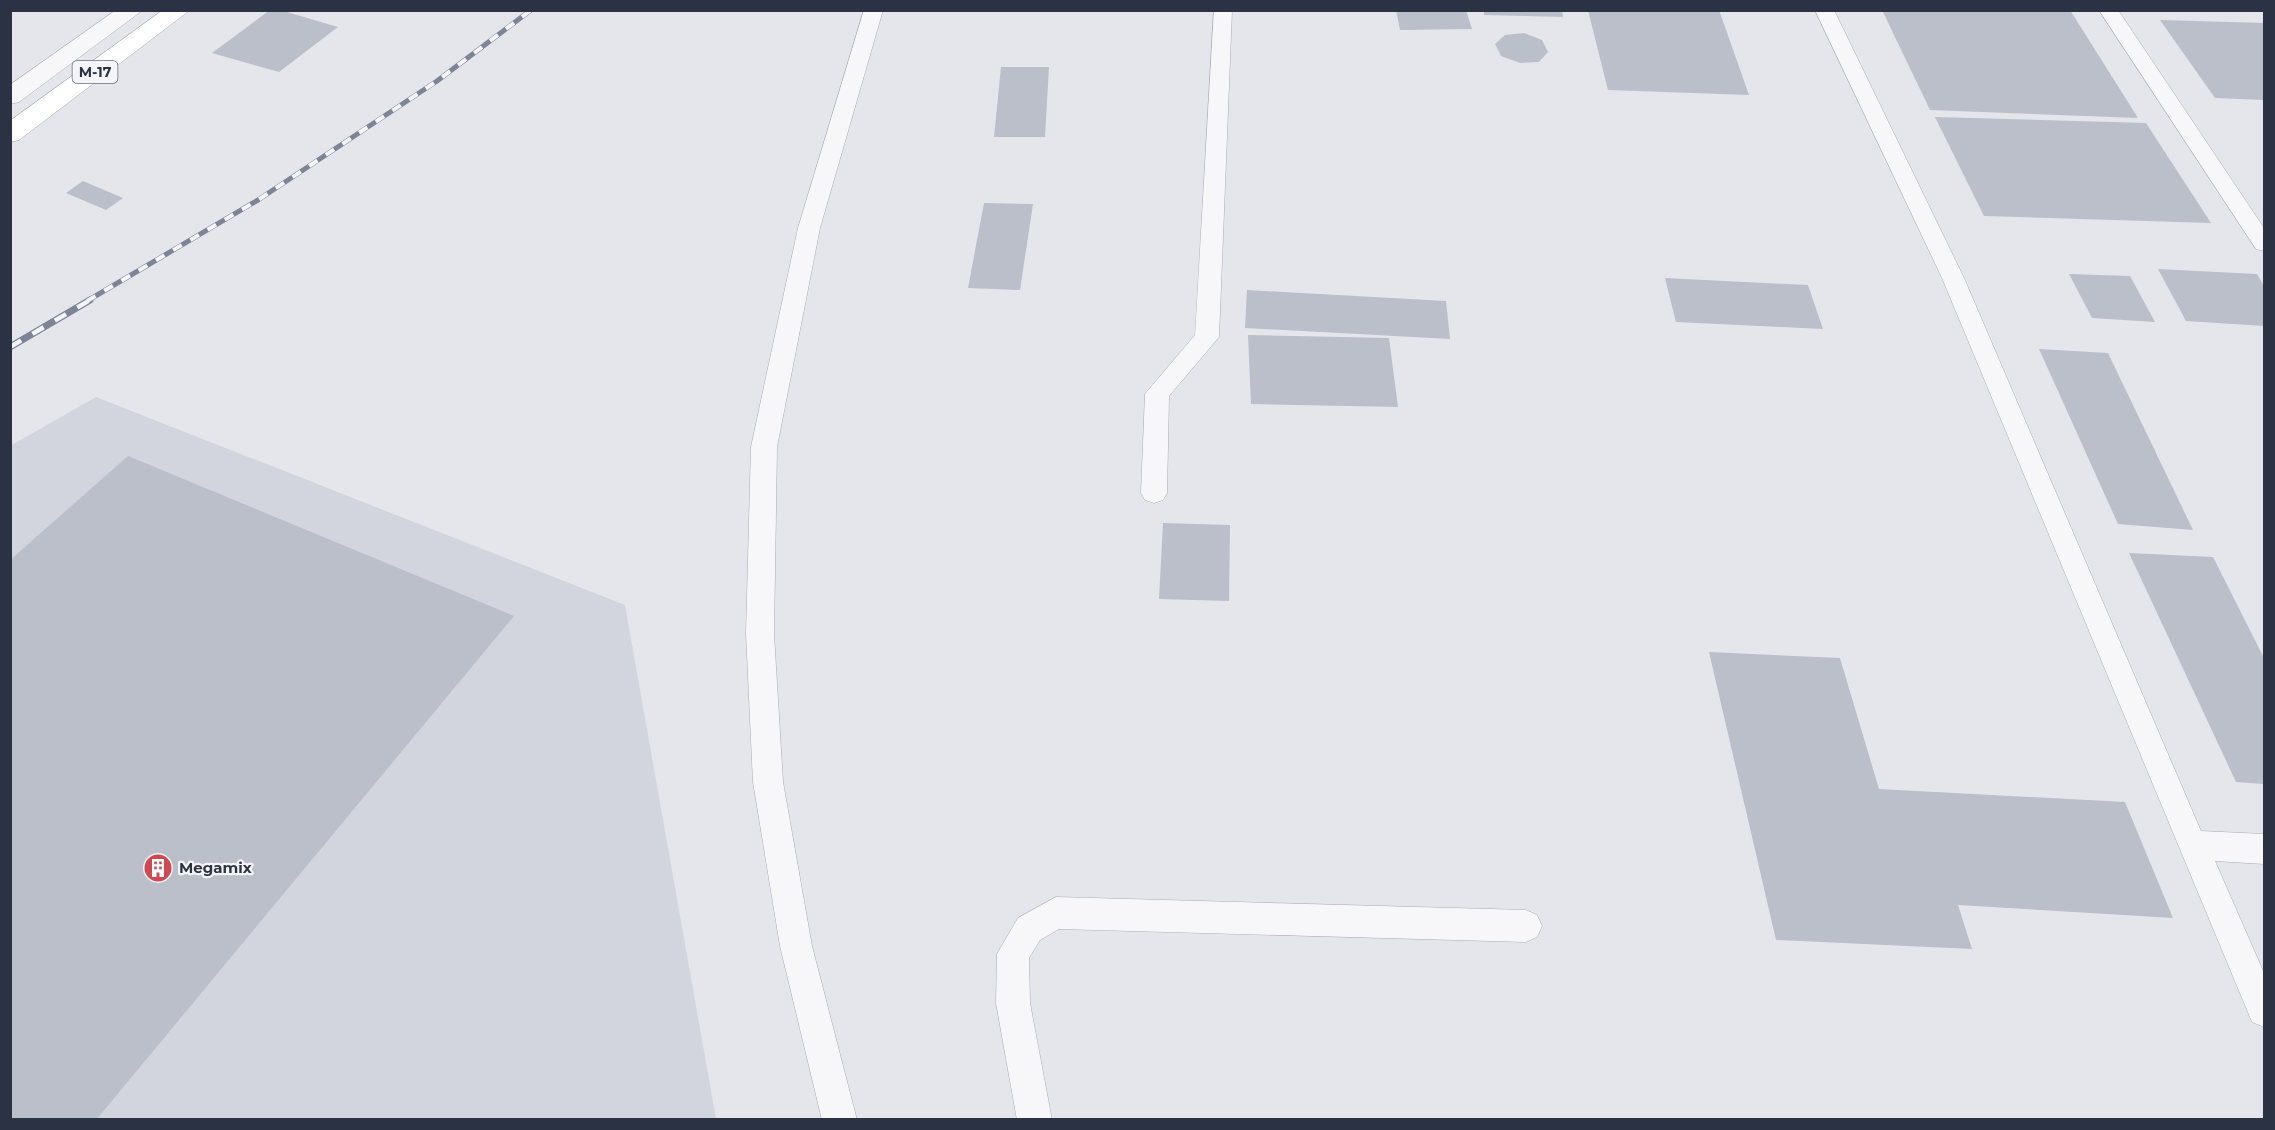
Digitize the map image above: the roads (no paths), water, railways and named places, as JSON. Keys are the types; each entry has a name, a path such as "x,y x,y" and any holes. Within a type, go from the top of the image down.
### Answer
{"main road":[{"name":"M-17","path":"10,134 179,10"}],"street":[{"path":"10,97 132,10"}],"lane":[{"path":"840,1119 796,946 768,782 760,634 764,447 809,228 874,10"},
{"path":"1154,493 1157,394 1207,337 1223,10"},
{"path":"1824,10 1953,278 2192,845 2265,1010"},
{"path":"2108,10 2265,243"},
{"path":"2192,845 2265,849"},
{"path":"1035,1119 1013,1003 1013,954 1029,929 1056,913 1526,926"}],"railway":[{"path":"87,301 258,200 437,81 531,10"},
{"path":"10,347 90,300"}],"place":[{"name":"Megamix","path":"158,868"}]}
